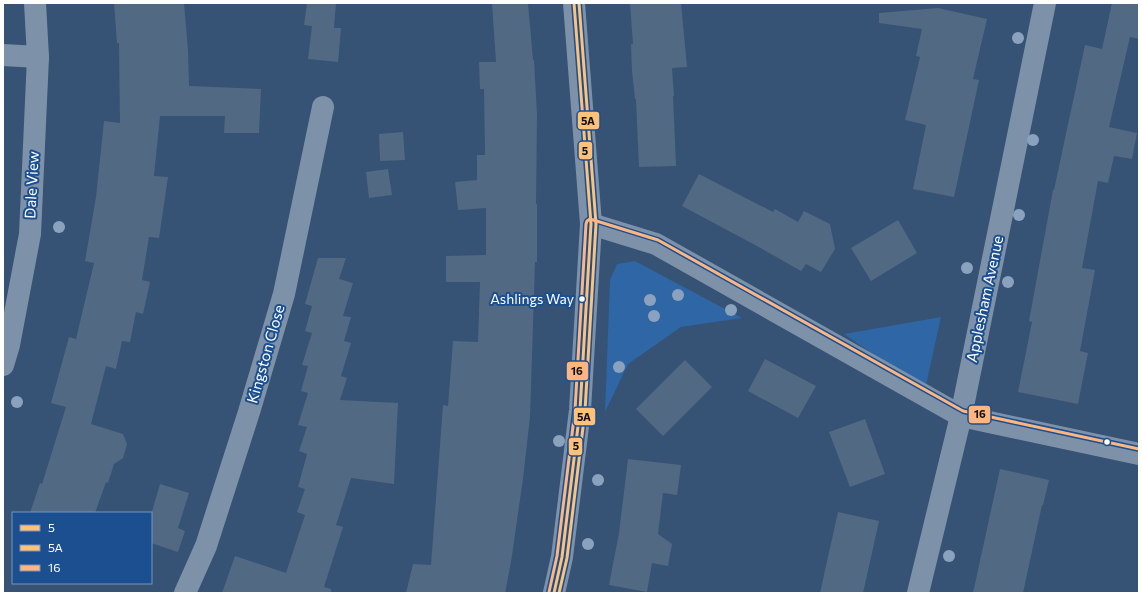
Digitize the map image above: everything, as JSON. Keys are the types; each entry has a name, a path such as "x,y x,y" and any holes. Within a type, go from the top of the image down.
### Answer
{"street":[{"name":"Dale View","path":"3,365 9,345 30,234 38,57 35,3"},
{"path":"554,593 562,557 580,410 591,224 574,3"},
{"name":"Applesham Avenue","path":"918,593 961,416 1045,3"},
{"path":"3,55 38,57"},
{"name":"Kingston Close","path":"185,593 206,546 249,412 284,294 323,107"},
{"path":"591,224 656,244 961,416 1139,454"}],"shaded area":[{"path":"635,261 742,318 681,327 628,364 605,412 610,280 617,264"},
{"path":"941,317 925,390 844,334"}],"building":[{"path":"114,3 184,3 189,86 261,89 259,133 224,133 225,116 160,116 154,176 168,177 159,238 149,237 142,280 150,282 143,314 136,312 130,342 122,341 116,369 106,366 91,424 123,434 127,444 123,458 114,464 108,483 106,482 95,512 30,512 40,483 42,484 66,407 51,403 69,337 76,339 94,263 85,261 96,197 104,121 120,123 119,43 117,43"},
{"path":"307,3 336,3 334,28 341,28 338,62 308,59 312,26 304,25"},
{"path":"492,3 528,3 534,60 537,114 537,262 535,262 530,417 511,562 505,593 406,593 413,564 431,565 443,405 448,406 453,341 478,342 480,282 446,282 446,256 486,255 486,208 458,210 455,182 477,180 477,155 485,155 484,89 480,89 479,62 496,62"},
{"path":"630,3 681,3 687,67 672,68 676,166 639,167 636,99 632,71 631,44 633,44"},
{"path":"1112,3 1139,3 1139,39 1130,37 1109,127 1137,133 1132,159 1114,156 1108,183 1098,181 1082,268 1095,270 1080,351 1088,353 1078,404 1018,392 1032,322 1029,321 1053,190 1085,45 1102,49"},
{"path":"938,8 987,19 973,79 979,80 954,197 913,189 926,125 905,120 920,57 916,56 922,29 879,23 879,13"},
{"path":"403,132 405,160 380,161 379,134"},
{"path":"388,169 392,195 369,198 366,172"},
{"path":"699,174 773,212 775,209 798,222 804,211 830,224 835,249 821,272 806,264 801,271 682,206"},
{"path":"898,220 917,253 871,281 851,248"},
{"path":"318,258 346,258 339,279 353,283 343,316 351,317 344,341 351,343 341,376 347,378 340,400 398,403 394,484 351,478 336,525 343,527 324,587 331,589 331,593 222,593 235,556 286,573 305,515 297,512 305,489 298,487 307,454 299,451 307,427 298,425 308,393 301,391 308,366 302,365 312,333 305,331 312,306 305,304"},
{"path":"765,359 816,386 798,418 748,391"},
{"path":"685,360 712,387 663,436 636,409"},
{"path":"865,419 885,474 850,487 829,432"},
{"path":"628,459 681,465 677,495 663,493 658,534 672,544 668,566 652,563 647,592 609,585 619,533"},
{"path":"1000,469 1049,480 1042,505 1023,593 973,593"},
{"path":"160,484 189,493 178,528 185,531 178,552 152,543 152,512"},
{"path":"838,512 879,521 863,593 820,593"}],"transit line":[{"name":"5","path":"554,593 562,557 580,410 591,224 574,3"},
{"name":"5A","path":"559,593 567,558 585,411 596,224 579,3"},
{"name":"16","path":"549,592 557,556 575,410 586,224 590,219 658,240 963,411 1139,449"}],"place":[{"name":"Ashlings Way","path":"582,299"}]}
